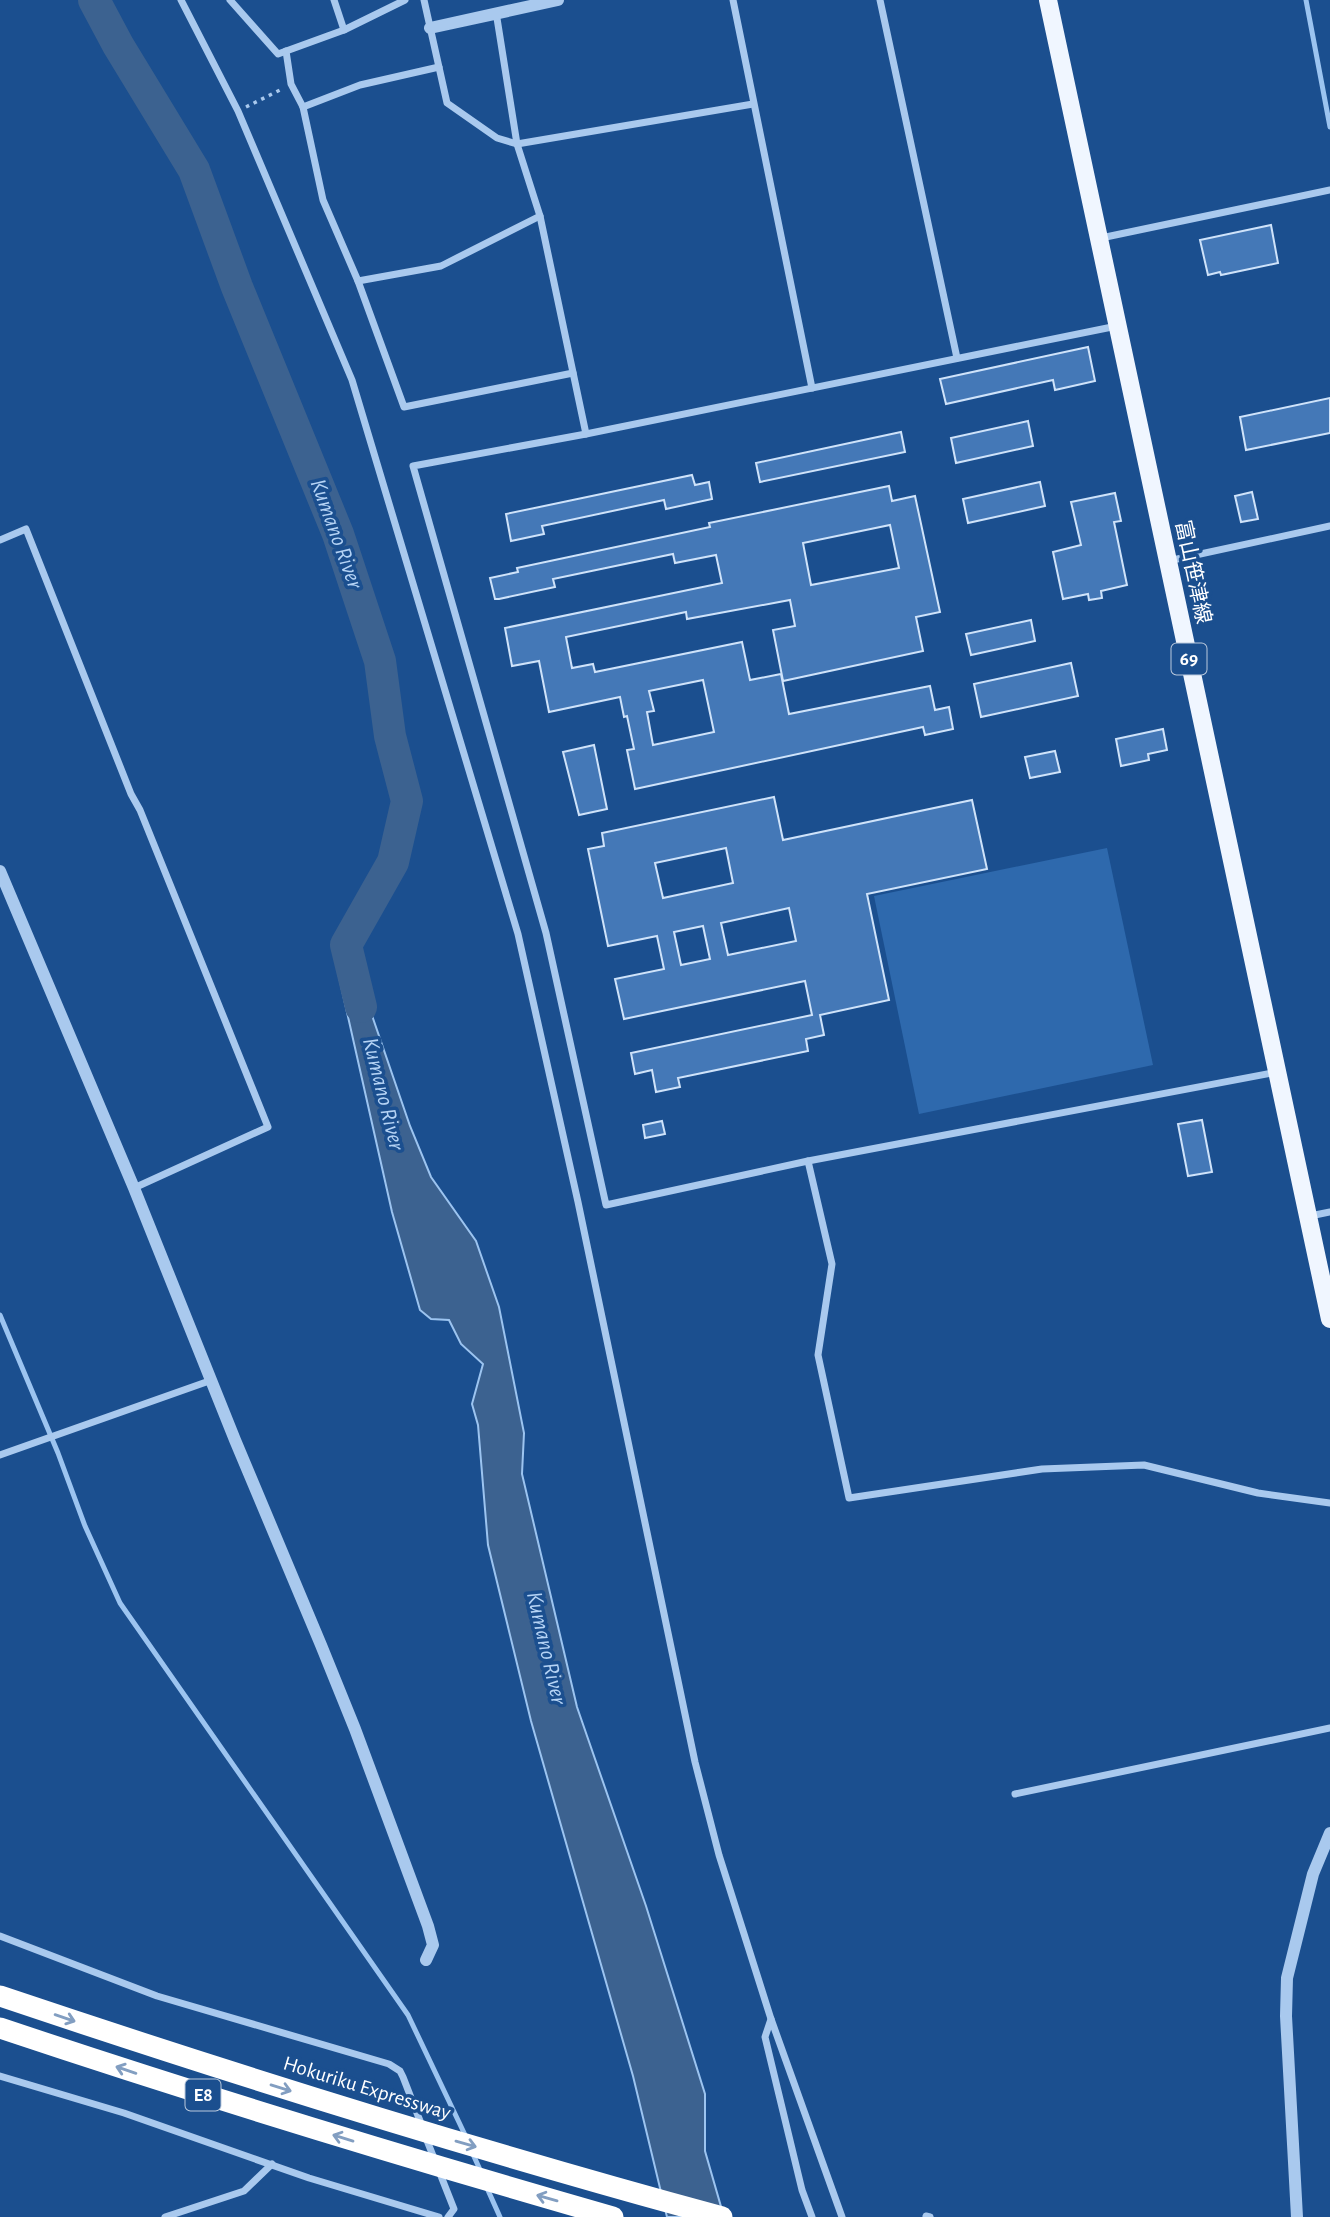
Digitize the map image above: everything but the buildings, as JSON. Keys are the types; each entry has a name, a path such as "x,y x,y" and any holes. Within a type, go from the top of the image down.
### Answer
{"highway":[{"name":"Hokuriku Expressway","path":"0,1996 171,2054 400,2125 722,2217"},
{"name":"E8","path":"0,2028 166,2084 613,2217"}],"main road":[{"name":"富山笹津線","path":"1048,0 1330,1319"}],"street":[{"path":"181,0 238,111 352,380 518,934 578,1202 695,1762 719,1855 771,2019 842,2217"},
{"path":"230,0 278,54 344,30 405,0"},
{"path":"334,0 344,30"},
{"path":"424,0 447,103 497,138 517,144 753,104"},
{"path":"430,28 558,0"},
{"path":"733,0 812,388"},
{"path":"880,0 957,358"},
{"path":"496,12 517,144 540,216 586,433"},
{"path":"286,51 291,84 303,107 323,200 358,281 404,407 573,373"},
{"path":"303,107 360,85 439,67"},
{"path":"1099,238 1330,191"},
{"path":"358,281 440,266 540,216"},
{"path":"1118,326 413,466 546,933 606,1205 808,1161 1278,1071"},
{"path":"1168,561 1330,526"},
{"path":"0,540 26,529 268,1127 134,1188"},
{"path":"0,871 134,1188 355,1729 417,1894 433,1945 426,1960"},
{"path":"808,1161 832,1264 818,1355 849,1498 1042,1469 1144,1465 1258,1493 1330,1503"},
{"path":"1308,1217 1330,1212"},
{"path":"0,1455 212,1380"},
{"path":"1015,1794 1330,1728"},
{"path":"1297,2217 1286,2016 1287,1978 1314,1874 1330,1833"},
{"path":"0,1936 158,1996 389,2064 400,2071 403,2077 454,2209 448,2217"},
{"path":"771,2019 765,2037 802,2190 812,2217"},
{"path":"0,2076 124,2113 439,2217"},
{"path":"165,2217 244,2191 272,2164"}],"path":[{"path":"238,111 291,84"}],"shaded area":[{"path":"1107,848 1153,1065 919,1114 874,896"}],"water":[{"path":"335,959 355,966 410,1126 431,1177 476,1241 499,1307 524,1433 522,1474 577,1707 646,1906 705,2094 705,2151 724,2217 667,2217 633,2076 531,1721 488,1545 478,1425 472,1404 483,1364 461,1344 449,1320 431,1319 420,1310 392,1212"}],"waterway":[{"name":"Kumano River","path":"94,0 118,45 194,170 237,287 338,534 380,661 390,736 407,801 393,862 346,945 361,1007"},
{"path":"1306,0 1330,127"},
{"path":"0,1315 58,1453 85,1526 120,1603 408,2015 466,2137"},
{"path":"472,2152 481,2172"},
{"path":"487,2188 500,2217"}]}
